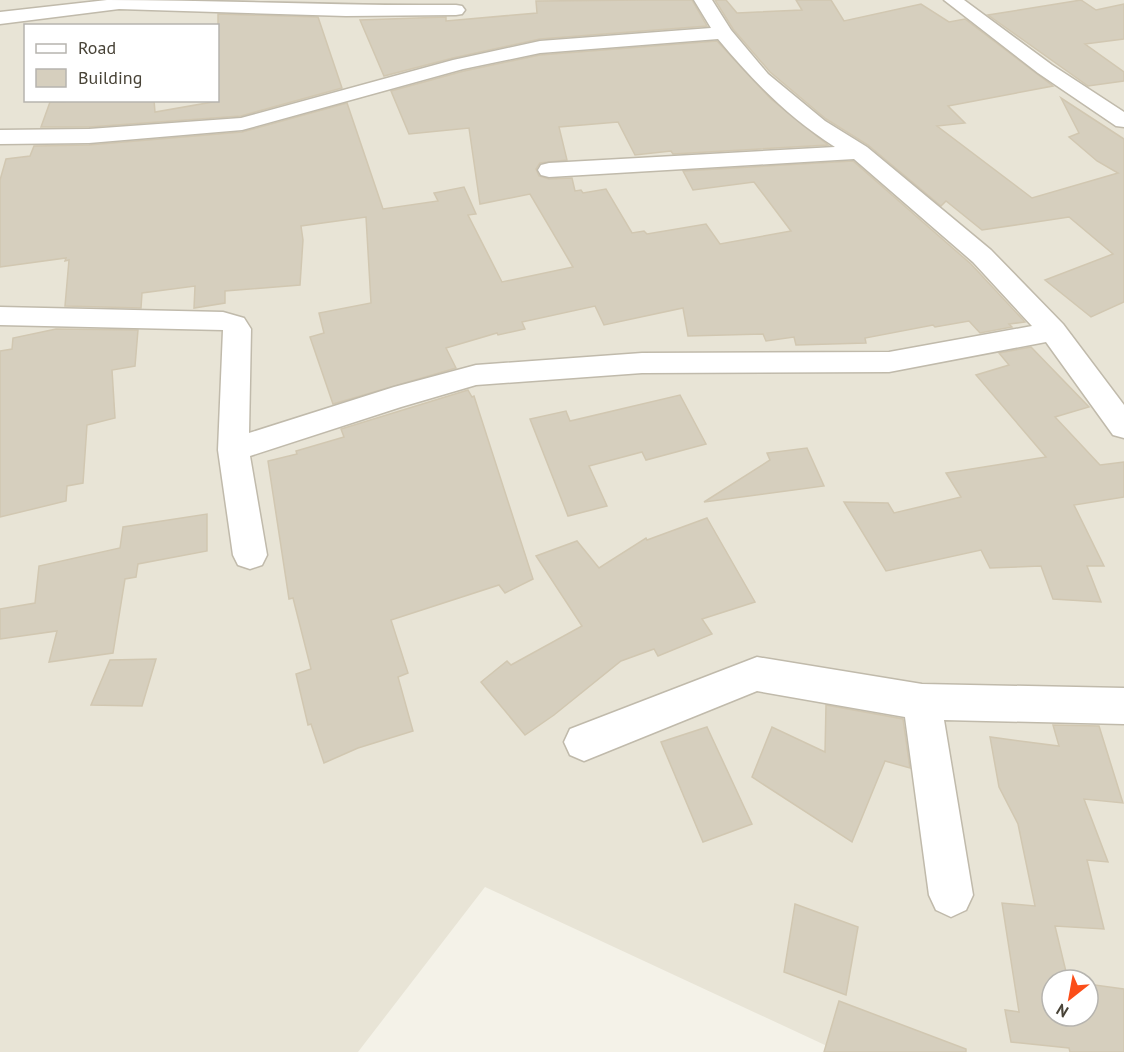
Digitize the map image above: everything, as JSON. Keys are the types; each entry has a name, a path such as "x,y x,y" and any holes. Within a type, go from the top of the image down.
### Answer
{"street":[{"path":"703,0 723,33 761,78 816,126 859,152 982,256 1053,331 1124,427"},
{"path":"953,0 1046,69 1124,121"},
{"path":"0,18 119,4 346,11 456,10"},
{"path":"0,137 89,136 242,124 460,64 540,47 723,33"},
{"path":"549,170 859,152"},
{"path":"0,316 230,322 237,329 232,450 250,555"},
{"path":"232,450 394,398 476,375 642,363 889,362 1053,331"},
{"path":"584,742 757,674 922,702 1124,706"},
{"path":"922,702 951,895"}],"shaded area":[{"path":"0,0 1124,0 1124,1052 840,1052 485,887 358,1052 0,1052"}],"building":[{"path":"692,0 707,26 540,39 384,76 360,20 446,17 446,21 537,13 536,1"},
{"path":"715,0 726,0 737,13 802,10 796,0 831,0 844,21 921,4 949,22 965,19 1053,86 948,106 965,123 937,126 1032,198 1118,173 1097,161 1069,137 1079,133 1061,98 1124,139 1124,302 1091,317 1045,280 1113,254 1069,217 982,230 946,201 941,206 868,145 826,119 770,72 733,29"},
{"path":"1081,0 1096,10 1124,4 1124,39 1085,44 1124,72 1124,81 1088,86 988,15"},
{"path":"218,14 318,17 342,88 241,116 89,127 41,127 50,102 154,102 155,112 219,102"},
{"path":"717,41 771,99 828,145 673,154 671,151 635,155 618,122 559,127 567,160 540,163 536,169 539,176 549,179 572,178 575,191 581,190 583,193 606,189 632,233 644,231 647,234 706,224 720,244 791,231 754,182 693,190 683,171 853,161 971,264 1025,322 1009,324 1012,327 980,333 969,321 935,327 933,325 865,338 866,343 796,345 794,337 766,341 763,334 688,336 683,308 604,325 595,306 522,322 525,329 498,335 497,333 446,348 456,368 333,404 310,337 324,333 319,313 371,303 366,217 301,226 303,240 300,285 225,291 225,303 194,308 195,286 142,293 141,308 65,306 69,260 65,261 66,258 0,267 0,180 6,159 30,156 34,146 89,145 242,132 347,103 383,209 438,201 434,193 464,187 476,214 468,215 502,282 573,267 530,194 480,204 469,128 409,134 391,91 464,71 540,55"},
{"path":"56,329 138,330 135,366 112,370 115,418 87,425 83,483 67,486 66,501 0,517 0,351 12,349 13,338"},
{"path":"1031,347 1089,407 1055,417 1100,465 1124,462 1124,497 1074,505 1104,566 1087,566 1101,602 1053,599 1041,566 990,568 981,550 886,571 844,502 888,503 894,513 961,497 946,473 1046,457 976,375 1009,365 999,353"},
{"path":"468,390 472,397 474,396 533,579 505,593 499,585 391,620 408,673 398,677 413,731 358,748 324,763 311,724 308,725 296,674 311,669 293,598 289,599 268,461 297,454 296,451 344,437 341,429"},
{"path":"680,395 706,444 646,460 642,452 589,466 607,506 568,516 530,419 566,411 570,421"},
{"path":"807,448 824,486 704,502 770,460 767,453"},
{"path":"207,514 207,551 138,564 136,577 125,579 113,653 49,662 57,631 0,639 0,609 35,603 39,566 120,548 123,527"},
{"path":"707,518 755,602 702,619 712,634 658,656 654,649 621,661 554,715 525,735 481,682 507,661 511,665 582,626 536,556 577,541 599,568 646,538 647,540"},
{"path":"156,659 142,706 91,705 110,660"},
{"path":"826,705 903,719 910,768 885,761 852,842 752,777 772,727 825,752"},
{"path":"1053,725 1099,726 1123,803 1084,799 1108,862 1087,860 1104,929 1055,926 1065,968 1040,968 1040,1028 1100,1028 1100,986 1124,989 1124,1052 1070,1052 1069,1048 1011,1042 1005,1010 1019,1012 1002,903 1035,906 1018,824 999,787 990,737 1059,746"},
{"path":"707,727 752,824 703,842 661,742"},
{"path":"795,904 858,927 846,995 784,972"},
{"path":"839,1001 966,1049 966,1052 824,1052"}]}
